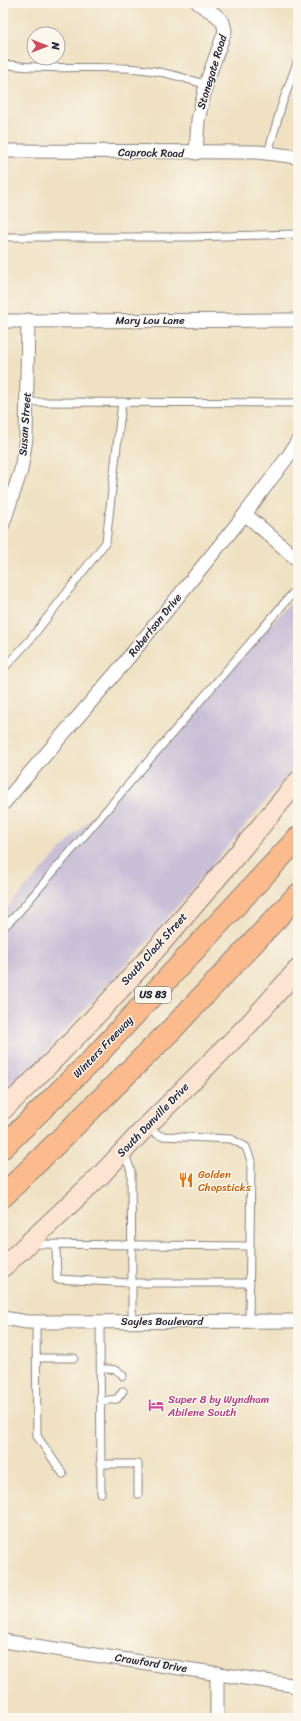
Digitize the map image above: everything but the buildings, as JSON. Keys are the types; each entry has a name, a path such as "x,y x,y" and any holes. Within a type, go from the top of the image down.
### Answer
{"highway":[{"name":"Winters Freeway","path":"3,1147 92,1060 298,838"},
{"path":"3,1196 172,1029 298,895"}],"main road":[{"name":"South Clack Street","path":"3,1110 58,1055 152,952 237,855 298,781"},
{"name":"South Danville Drive","path":"3,1267 100,1176 123,1150 250,1022 298,969"}],"street":[{"name":"Stonegate Road","path":"196,153 198,120 207,85 225,32 223,22 216,15 198,3"},
{"name":"Caprock Road","path":"3,151 268,153 298,157"},
{"name":"Susan Street","path":"3,524 21,470 26,438 28,320"},
{"name":"Mary Lou Lane","path":"3,321 298,320"},
{"name":"Robertson Drive","path":"3,804 120,668 245,514 289,455 298,440"},
{"path":"245,514 298,560"},
{"name":"Sayles Boulevard","path":"3,1318 32,1322"},
{"name":"Sayles Boulevard","path":"3,1326 32,1322 298,1320"},
{"name":"Crawford Drive","path":"3,1640 298,1686"},
{"path":"217,1673 217,1718"}],"lane":[{"path":"268,153 282,104 298,60"},
{"path":"3,64 32,67 138,69 173,74 207,85"},
{"path":"3,237 191,237 298,234"},
{"path":"27,402 298,403"},
{"path":"3,669 29,641 106,542 122,402"},
{"path":"3,928 17,914 298,587"},
{"path":"145,1128 161,1136 231,1139 246,1147 251,1162 249,1321"},
{"path":"123,1150 131,1171 132,1321"},
{"path":"28,1244 250,1246"},
{"path":"56,1245 57,1279 132,1283 250,1283"},
{"path":"100,1321 101,1493"},
{"path":"32,1322 37,1358 37,1436 63,1474"},
{"path":"37,1358 74,1358"},
{"path":"101,1369 115,1369 123,1376"},
{"path":"101,1401 117,1399 123,1391"},
{"path":"100,1464 138,1464 138,1494"}],"shaded area":[{"path":"298,595 298,763 147,942 44,1053 3,1094 3,912"}],"place":[{"name":"Golden Chopsticks","path":"186,1180"},
{"name":"Super 8 by Wyndham Abilene South","path":"156,1405"}]}
